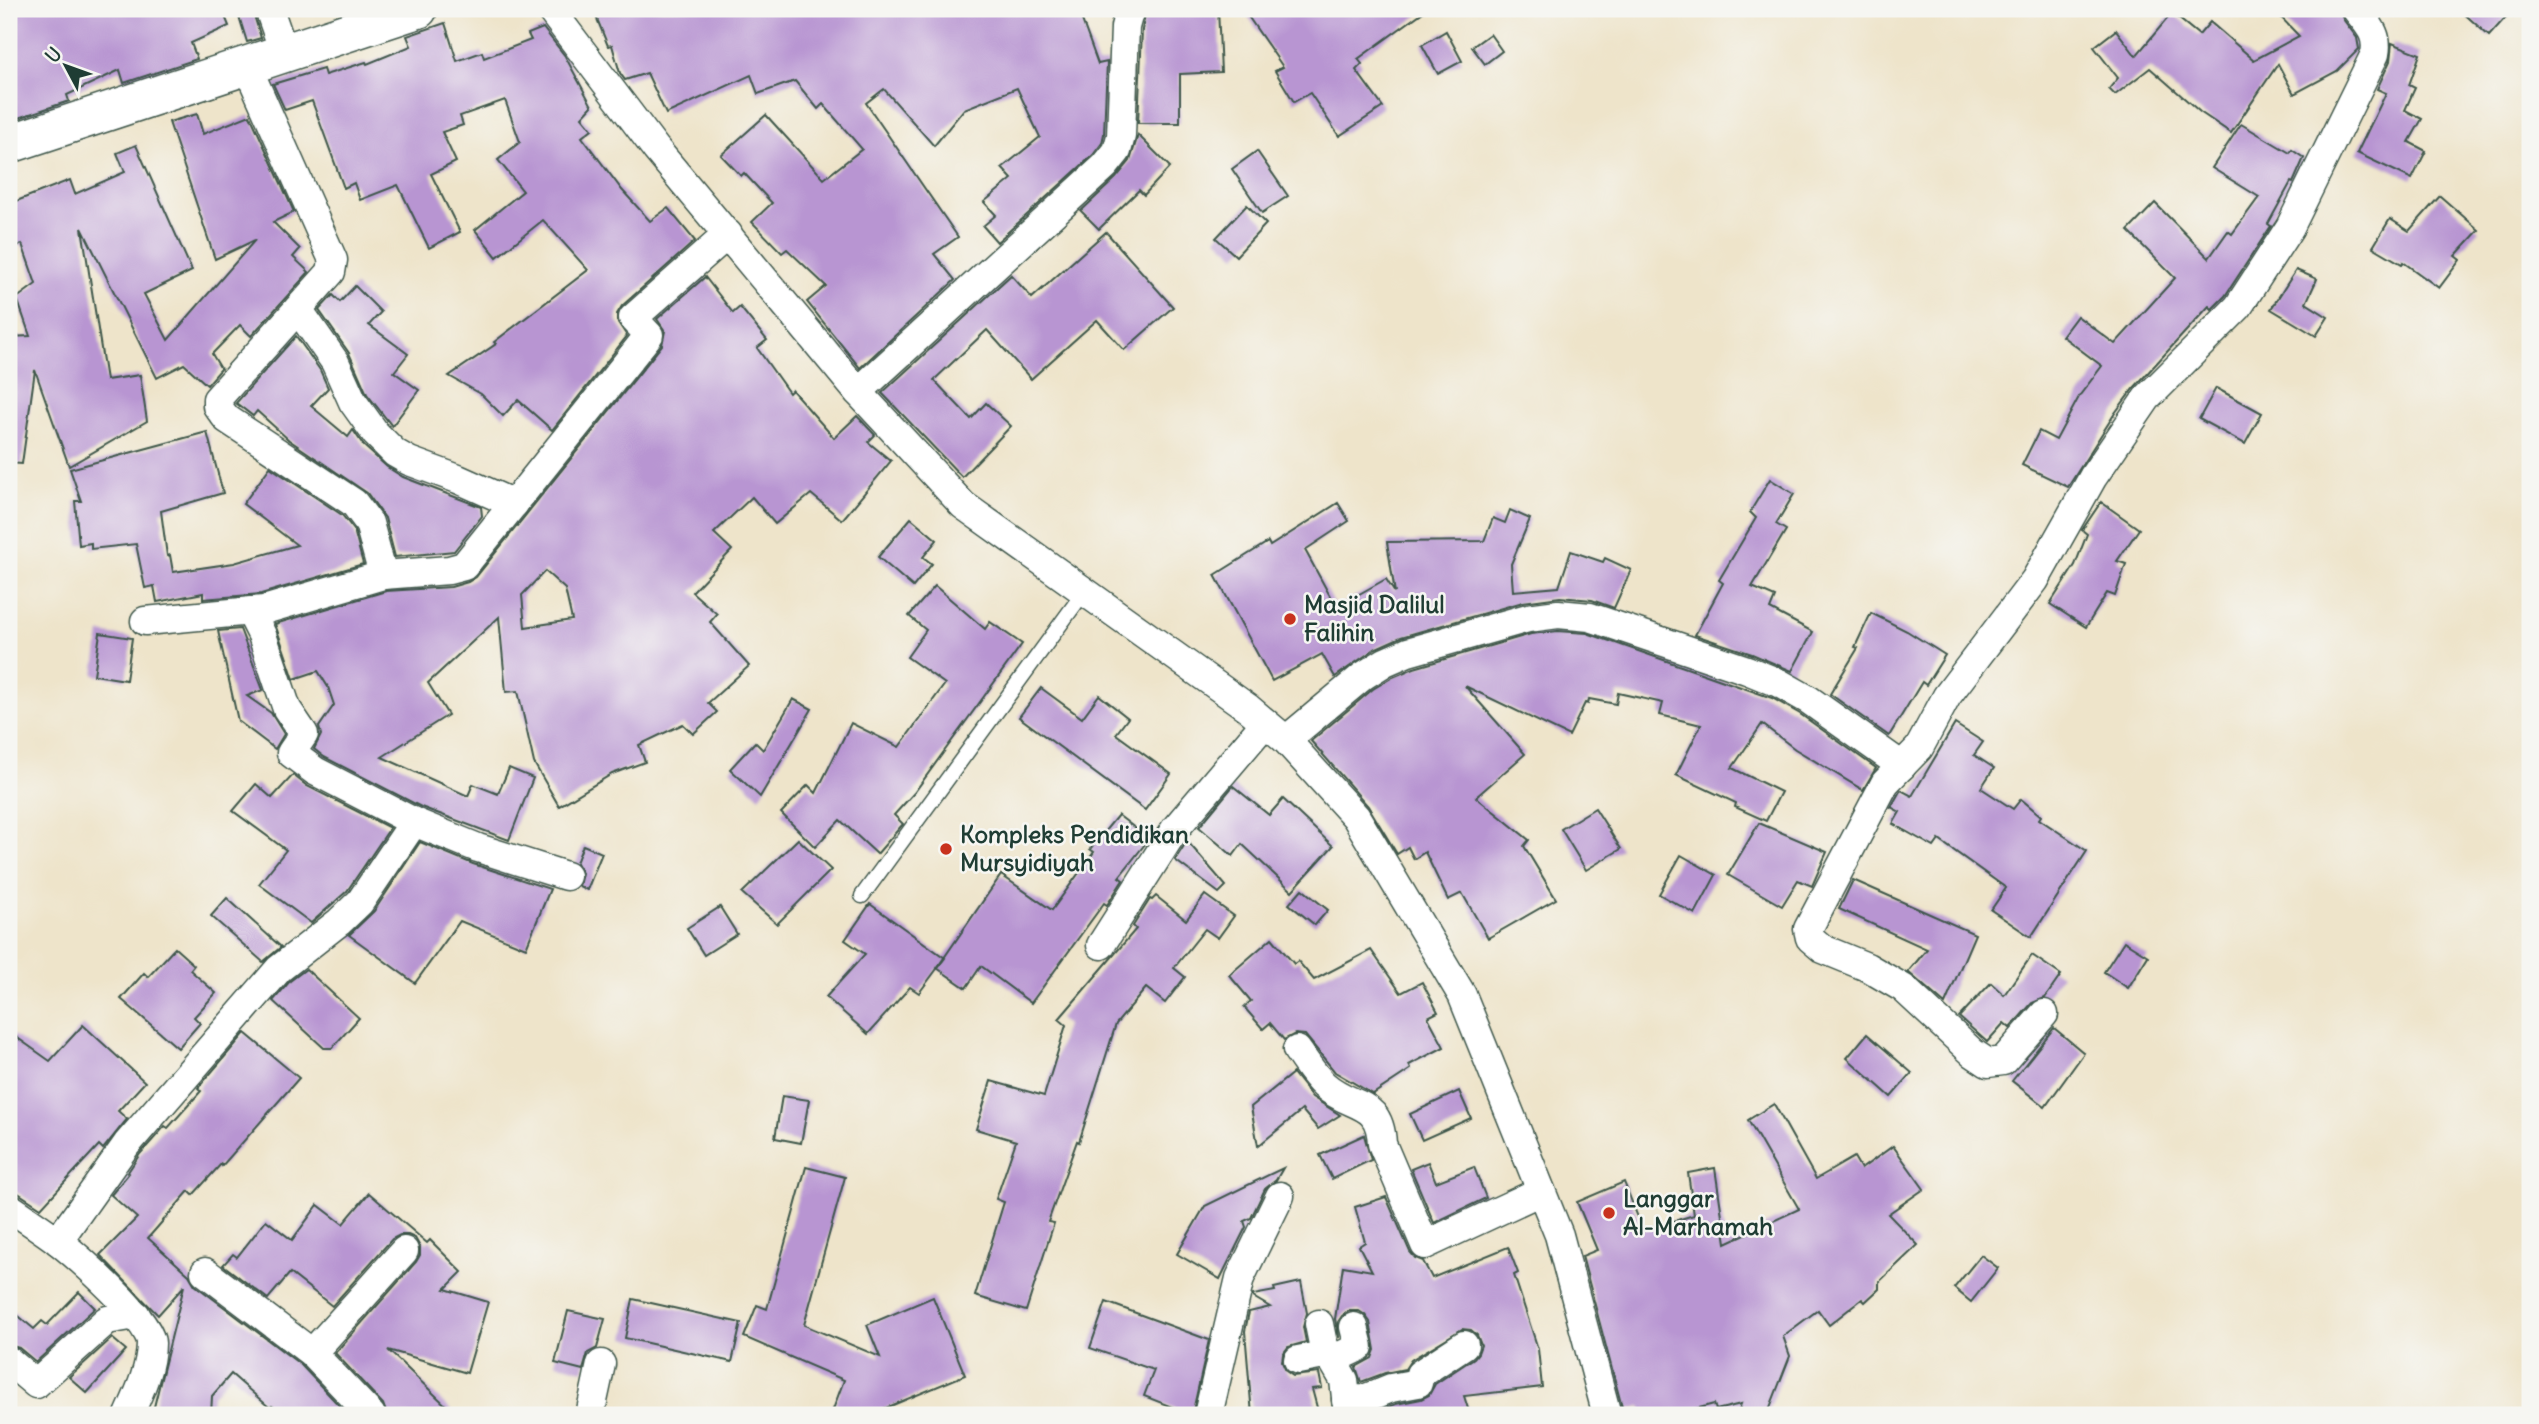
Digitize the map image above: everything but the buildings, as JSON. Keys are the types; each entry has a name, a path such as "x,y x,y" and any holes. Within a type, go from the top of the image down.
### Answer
{"main road":[{"path":"9,144 416,9"}],"street":[{"path":"269,9 284,52"},
{"path":"550,9 656,149 858,392 963,505 1276,732 1356,817 1462,995 1559,1236 1607,1415"},
{"path":"858,392 1105,166 1117,151 1121,136 1125,27 1130,9"},
{"path":"2044,1014 2003,1061 1987,1063 1973,1054 1903,988 1867,967 1823,949 1810,938 1808,929 1885,783 1919,748 1947,696 2035,580 2093,477 2147,398 2238,307 2290,227 2375,54 2377,42 2356,9"},
{"path":"246,64 333,260 331,272 217,399 217,406 227,419 354,503 369,523 383,575"},
{"path":"145,621 264,610 383,575 449,570 464,566 649,335 633,318 728,234"},
{"path":"298,309 335,362 353,401 376,434 395,453 514,503"},
{"path":"250,611 262,635 287,709 304,734 291,753 315,771 415,822 478,848 566,876"},
{"path":"1101,945 1175,829 1276,732 1385,662 1408,652 1528,618 1558,614 1590,617 1747,670 1779,683 1809,700 1902,766"},
{"path":"58,1241 127,1144 279,969 339,922 360,901 415,822"},
{"path":"1297,1049 1324,1085 1347,1100 1370,1110 1381,1125 1382,1144 1425,1245 1541,1191"},
{"path":"1208,1415 1240,1278 1258,1246 1280,1196"},
{"path":"9,1207 58,1241 136,1315 149,1332 151,1343 147,1373 129,1415"},
{"path":"312,1353 404,1251"},
{"path":"205,1272 312,1353 372,1415"},
{"path":"9,1362 36,1384 107,1320 136,1315"},
{"path":"1319,1324 1323,1344 1344,1380 1347,1407 1391,1388 1418,1382 1420,1374 1464,1345"},
{"path":"1298,1360 1329,1354 1338,1357 1359,1347 1354,1327"},
{"path":"590,1415 601,1364"}],"lane":[{"path":"862,896 1084,592"}],"place":[{"name":"Masjid Dalilul Falihin","path":"1290,619"},
{"name":"Kompleks Pendidikan Mursyidiyah","path":"946,849"},
{"name":"Langgar Al-Marhamah","path":"1609,1213"}]}
